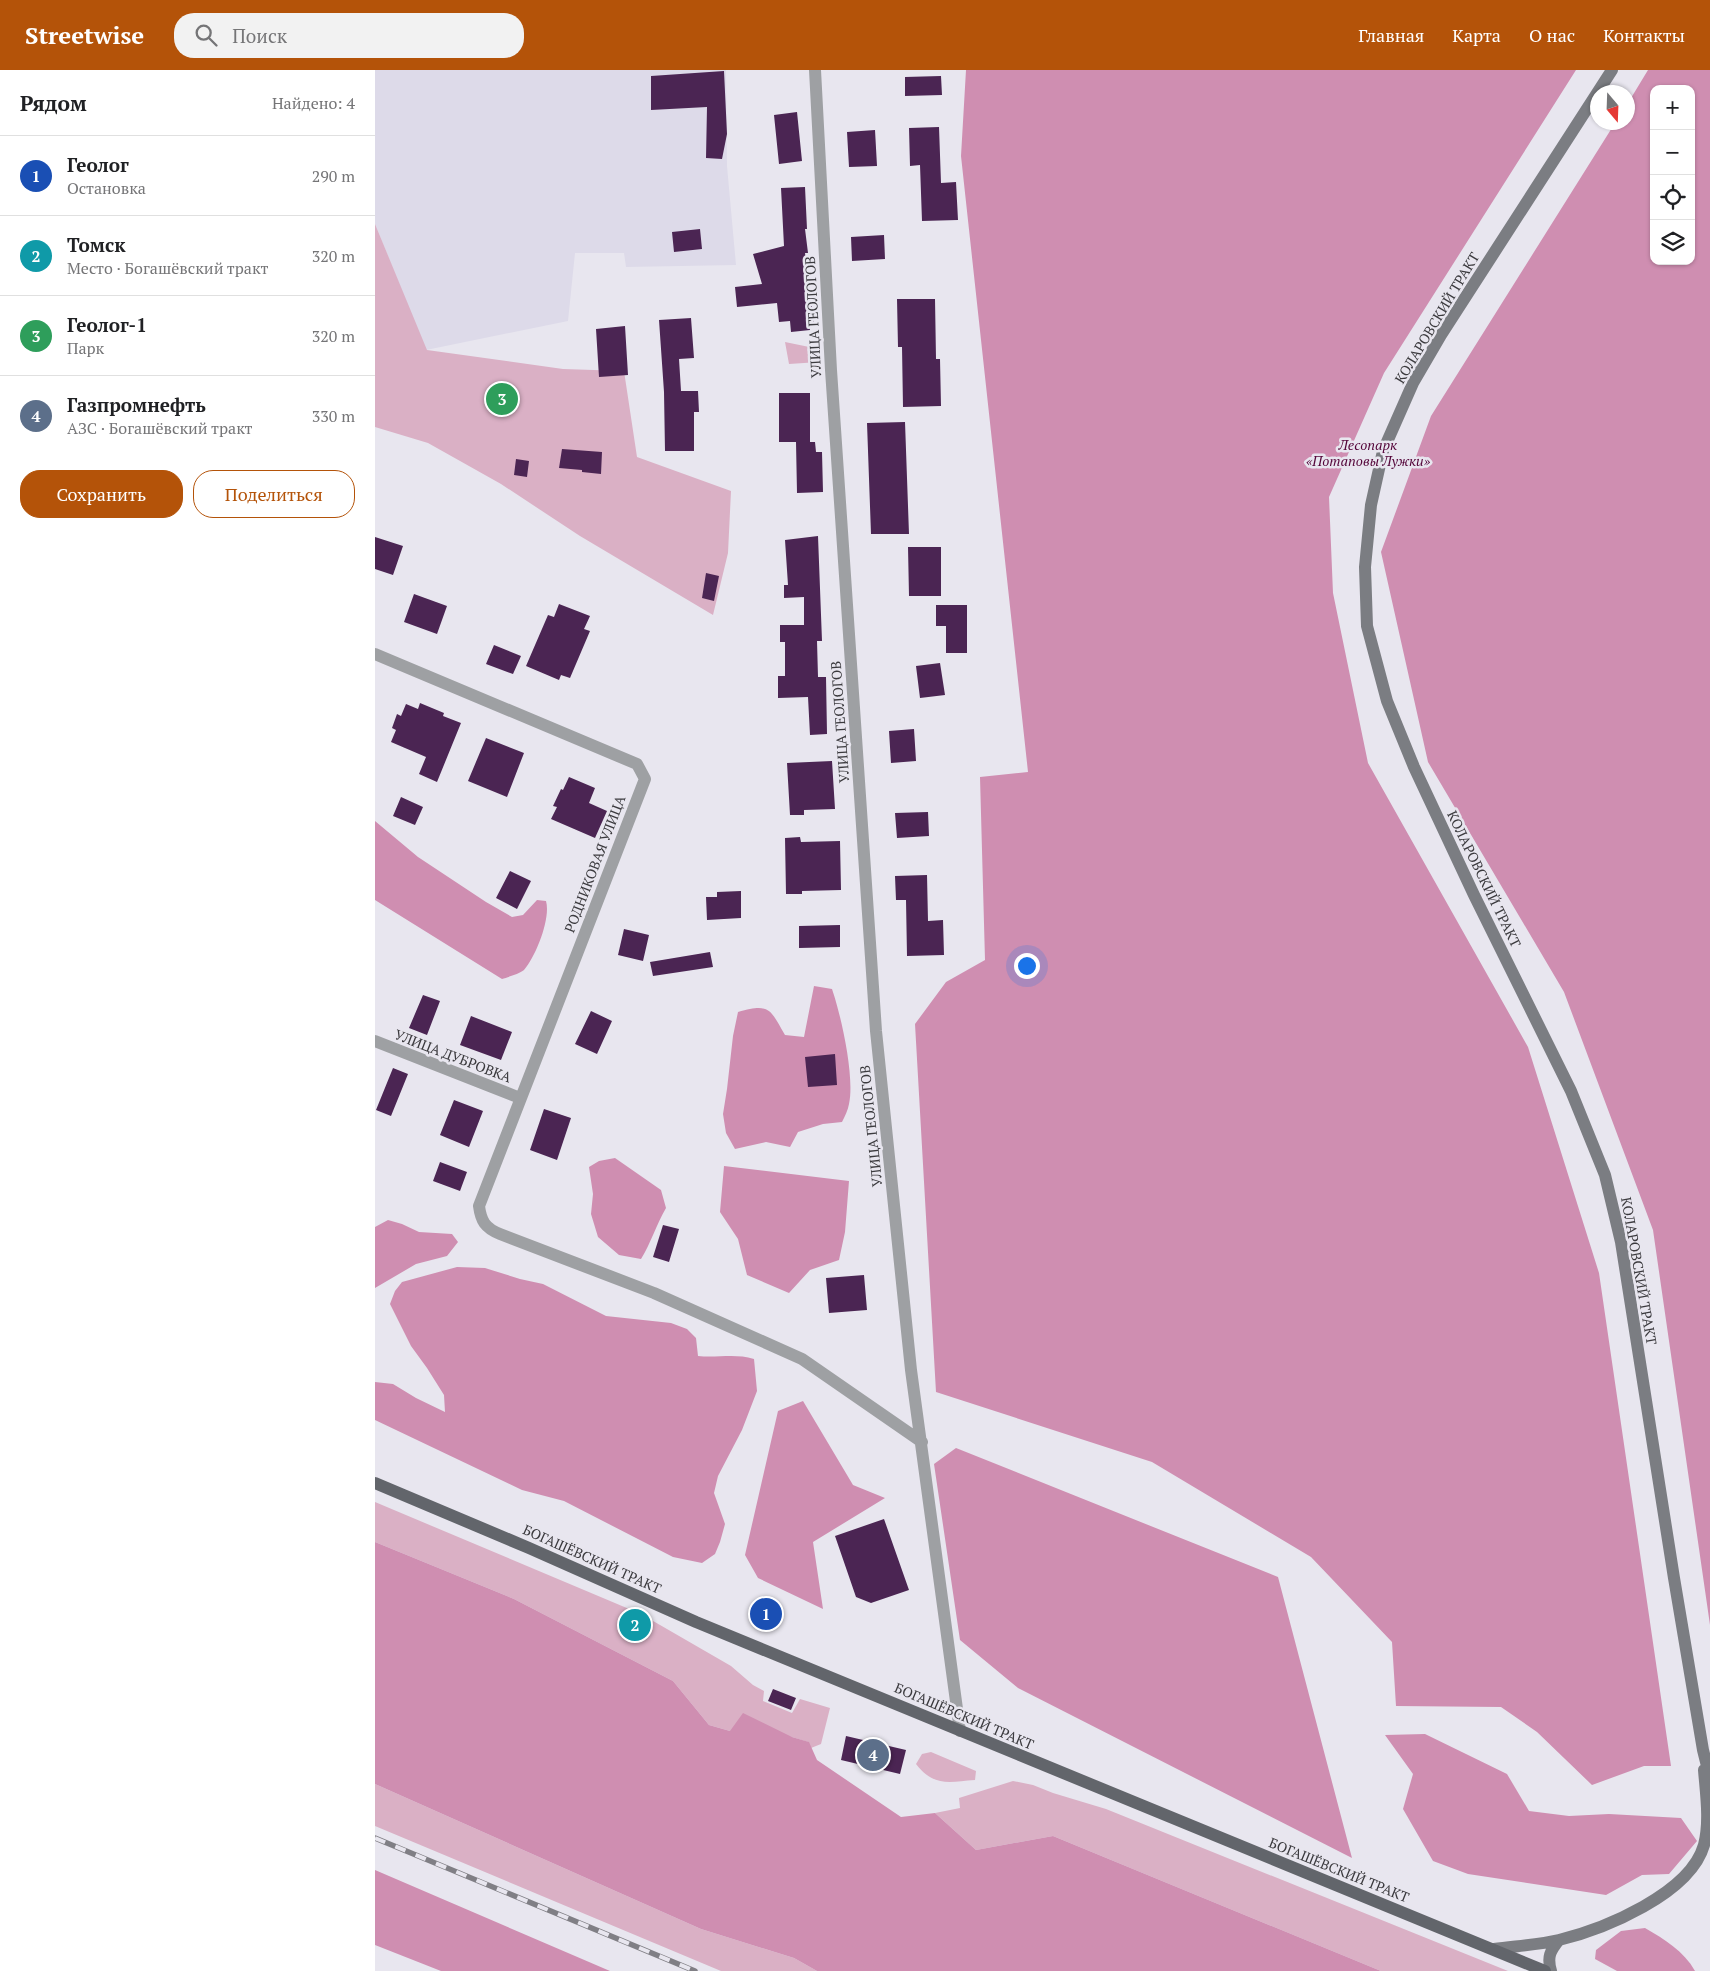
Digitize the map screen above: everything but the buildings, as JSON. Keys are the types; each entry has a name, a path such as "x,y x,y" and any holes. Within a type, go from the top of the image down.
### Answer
{"main road":[{"name":"БОГАШЁВСКИЙ ТРАКТ","path":"375,1483 697,1622 1545,1971"}],"street":[{"name":"УЛИЦА ГЕОЛОГОВ","path":"815,70 831,380 876,1031 911,1370 960,1731"},
{"name":"КОЛАРОВСКИЙ ТРАКТ","path":"1612,70 1441,335 1413,383 1383,451 1371,505 1365,567 1367,626 1387,701 1414,766 1474,895 1571,1091 1605,1175 1621,1242 1703,1750"},
{"name":"РОДНИКОВАЯ УЛИЦА","path":"375,654 637,764 645,779 479,1206 485,1226 500,1234 654,1293 802,1359 922,1442"},
{"name":"УЛИЦА ДУБРОВКА","path":"375,1041 520,1098"},
{"path":"1703,1750 1710,1778"},
{"path":"1691,1870 1704,1847 1709,1824 1703,1750"},
{"path":"1495,1949 1559,1940 1601,1926 1642,1908 1662,1895 1710,1854"},
{"path":"1551,1971 1548,1962 1550,1952 1559,1940"}],"shaded area":[{"path":"375,70 726,70 727,166 736,265 626,267 624,253 575,253 568,321 426,350 375,224"},
{"name":"Лесопарк «Потаповы Лужки»","path":"966,70 1576,70 1384,373 1329,497 1333,593 1368,763 1528,1047 1599,1273 1671,1766 1644,1766 1592,1785 1537,1732 1501,1707 1396,1706 1392,1642 1311,1557 1152,1462 936,1392 915,1024 946,982 985,960 980,777 1028,772 961,156"},
{"path":"1648,70 1710,70 1710,1625 1653,1230 1564,992 1428,762 1381,552 1431,416 1611,130 1635,130 1635,91"},
{"path":"375,224 427,350 563,369 624,371 637,457 731,491 728,553 713,615 580,536 501,484 428,443 375,427"},
{"path":"785,342 819,349 819,362 789,364"},
{"path":"375,821 418,857 512,917 523,915 537,900 546,901 546,917 541,937 529,964 524,970 502,979 375,900"},
{"path":"814,986 832,989 843,1030 850,1078 849,1106 844,1118 842,1122 823,1124 798,1132 790,1147 766,1142 735,1149 726,1133 723,1114 738,1012 763,1008 772,1014 785,1035 804,1037"},
{"path":"615,1158 661,1190 666,1208 641,1259 619,1255 598,1237 591,1214 593,1194 589,1167 599,1161"},
{"path":"724,1166 849,1181 845,1232 839,1260 810,1270 789,1293 747,1275 738,1239 720,1212"},
{"path":"388,1220 419,1232 452,1234 458,1242 447,1256 416,1264 375,1288 375,1227"},
{"path":"457,1267 485,1268 543,1284 606,1316 671,1323 687,1329 696,1338 698,1356 740,1356 754,1359 757,1391 742,1430 718,1476 714,1493 725,1524 715,1554 702,1563 673,1557 564,1501 522,1490 375,1420 375,1382 393,1384 445,1412 444,1395 411,1346 390,1304 395,1291 402,1282"},
{"path":"803,1401 853,1485 885,1498 813,1542 823,1609 758,1578 745,1555 778,1411"},
{"path":"956,1448 1278,1577 1352,1858 1018,1688 960,1640 934,1464"},
{"path":"375,1502 641,1614 731,1666 753,1685 764,1691 763,1701 792,1713 800,1699 830,1708 821,1744 811,1748 808,1742 792,1737 730,1731 709,1725 673,1681 514,1599 375,1542"},
{"path":"375,1542 514,1599 673,1681 709,1725 730,1731 743,1713 792,1737 809,1742 817,1760 901,1817 935,1813 976,1850 1053,1836 1381,1971 817,1971 794,1958 701,1929 375,1784"},
{"path":"1425,1734 1507,1774 1529,1811 1569,1816 1609,1814 1681,1818 1697,1841 1669,1874 1642,1875 1606,1895 1468,1874 1433,1861 1403,1809 1413,1774 1385,1735"},
{"path":"931,1752 976,1771 975,1780 949,1782 935,1780 916,1764 922,1754"},
{"path":"1013,1781 1033,1785 1106,1809 1508,1971 1381,1971 1053,1836 976,1850 935,1813 960,1808 959,1798"},
{"path":"375,1784 701,1929 794,1958 817,1971 721,1971 375,1826"},
{"path":"375,1870 610,1971 441,1971 375,1945"},
{"path":"1645,1928 1666,1941 1685,1957 1695,1971 1617,1971 1595,1959 1596,1950 1621,1931"}],"railway":[{"path":"375,1838 695,1971"}],"place":[{"name":"Геолог-1","path":"502,399"},
{"name":"Геолог","path":"766,1614"},
{"name":"Томск","path":"635,1625"},
{"name":"Газпромнефть","path":"873,1755"}]}
